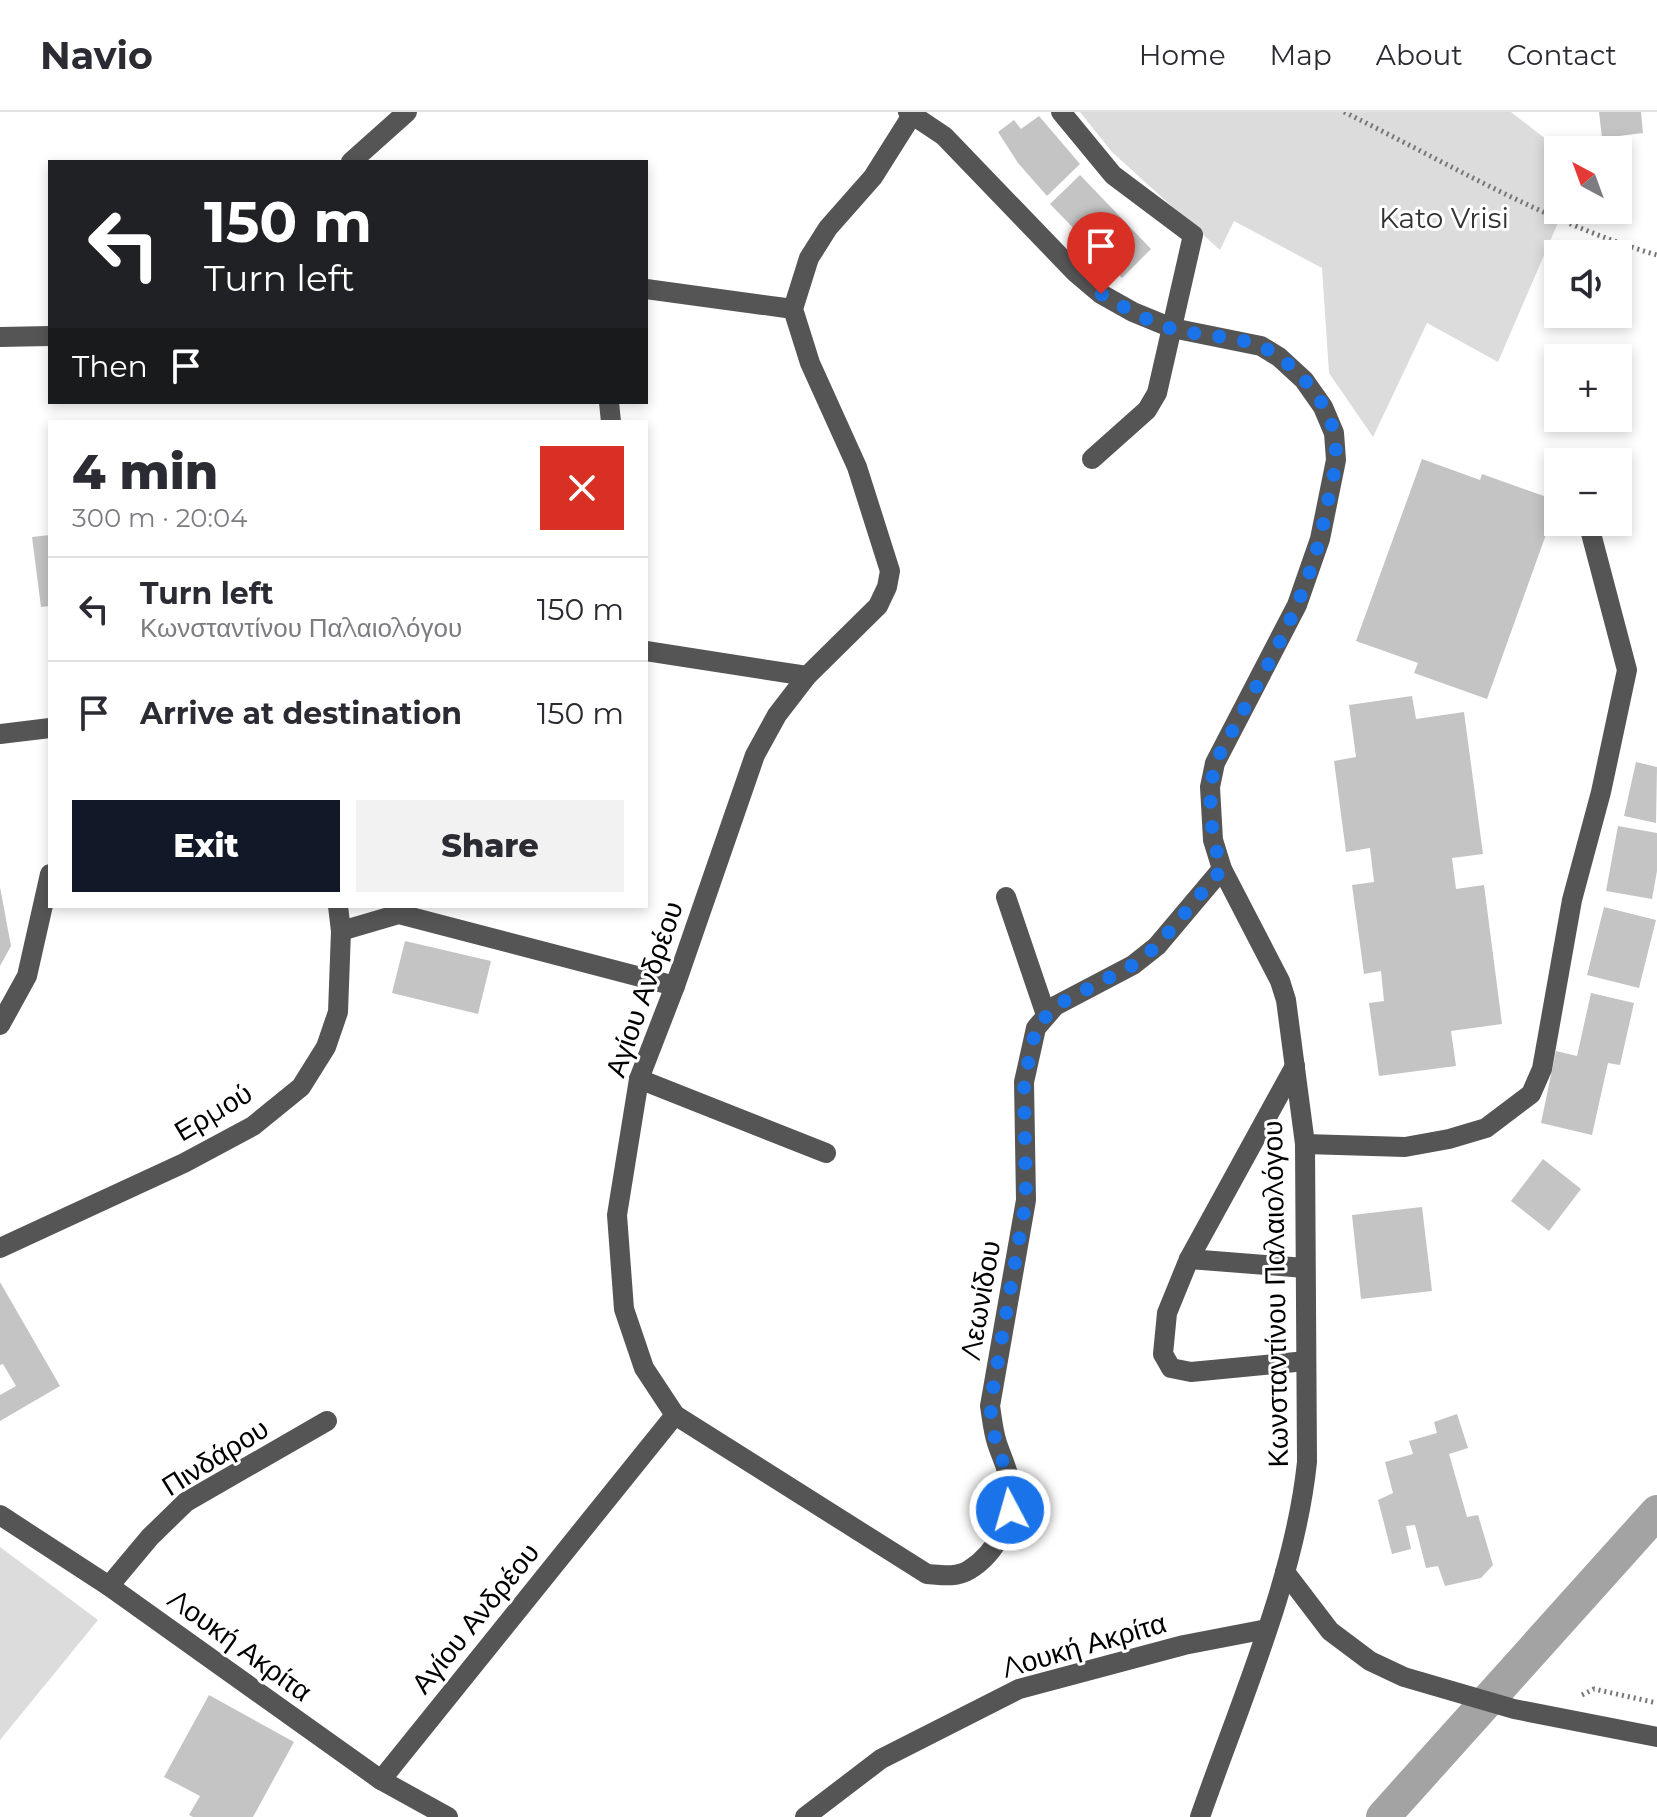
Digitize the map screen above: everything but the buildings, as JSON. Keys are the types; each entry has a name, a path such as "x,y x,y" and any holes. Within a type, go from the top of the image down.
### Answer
{"street":[{"path":"353,160 407,112"},
{"path":"1061,112 1113,175 1193,235 1157,393 1147,410 1092,459"},
{"path":"648,289 793,309 809,258 828,228 873,177 912,113"},
{"name":"Κωνσταντίνου Παλαιολόγου","path":"912,113 944,136 1075,272 1101,294 1133,312 1172,328 1261,346 1279,357 1311,389 1334,433 1336,460 1309,575 1297,605 1215,763 1210,787 1213,840 1222,869 1280,981 1286,1000 1305,1144 1307,1462 1285,1572 1200,1817"},
{"name":"Αγίου Ανδρέου","path":"381,1780 675,1415 644,1368 624,1309 617,1215 639,1079 675,986 755,755 777,715 807,676 878,606 890,571 857,467 810,363 793,309"},
{"path":"0,337 48,336"},
{"path":"1305,1144 1405,1147 1449,1139 1486,1128 1531,1094 1542,1069 1572,900 1601,792 1627,670 1592,536"},
{"path":"648,651 807,676"},
{"path":"0,734 48,728"},
{"path":"1006,897 1046,1015 1055,1006 1133,965 1157,946 1222,869"},
{"path":"0,1025 27,976 48,883"},
{"name":"Ερμού","path":"0,1248 184,1163 253,1126 301,1087 326,1047 338,1012 341,931 338,908"},
{"path":"341,931 399,914 675,986"},
{"name":"Λεωνίδου","path":"675,1415 927,1574 948,1576 968,1570 989,1552 1002,1532 1010,1510 1010,1483 995,1439 990,1406 1026,1200 1024,1082 1036,1028 1046,1015"},
{"path":"1295,1066 1189,1259 1167,1313 1163,1354 1171,1368 1191,1372 1306,1361"},
{"path":"639,1079 826,1153"},
{"path":"1189,1259 1305,1268"},
{"name":"Πινδάρου","path":"109,1586 150,1537 186,1502 327,1421"},
{"name":"Λουκή Ακρίτα","path":"0,1515 109,1586 381,1780 448,1817"},
{"path":"1285,1572 1330,1631 1352,1650 1404,1677 1505,1706 1657,1737"},
{"name":"Λουκή Ακρίτα","path":"805,1817 881,1759 1019,1689 1184,1645 1267,1629"}],"path":[{"path":"1344,112 1519,200 1624,245 1657,255"}],"green space":[{"name":"Kato Vrisi","path":"1080,112 1511,112 1544,138 1544,224 1557,225 1551,240 1544,240 1544,255 1498,362 1427,323 1373,437 1329,373 1322,268 1234,221 1220,250 1112,152"},
{"path":"0,1547 98,1620 0,1740"}],"waterway":[{"path":"1383,1817 1657,1512"}],"route":[{"path":"1010,1510 1010,1483 995,1439 990,1406 1026,1200 1024,1082 1036,1028 1055,1006 1133,965 1157,946 1222,869 1213,840 1209,811 1215,763 1297,605 1309,575 1320,539 1336,460 1334,433 1323,407 1304,380 1279,357 1261,346 1172,328 1133,312 1101,294"}]}
